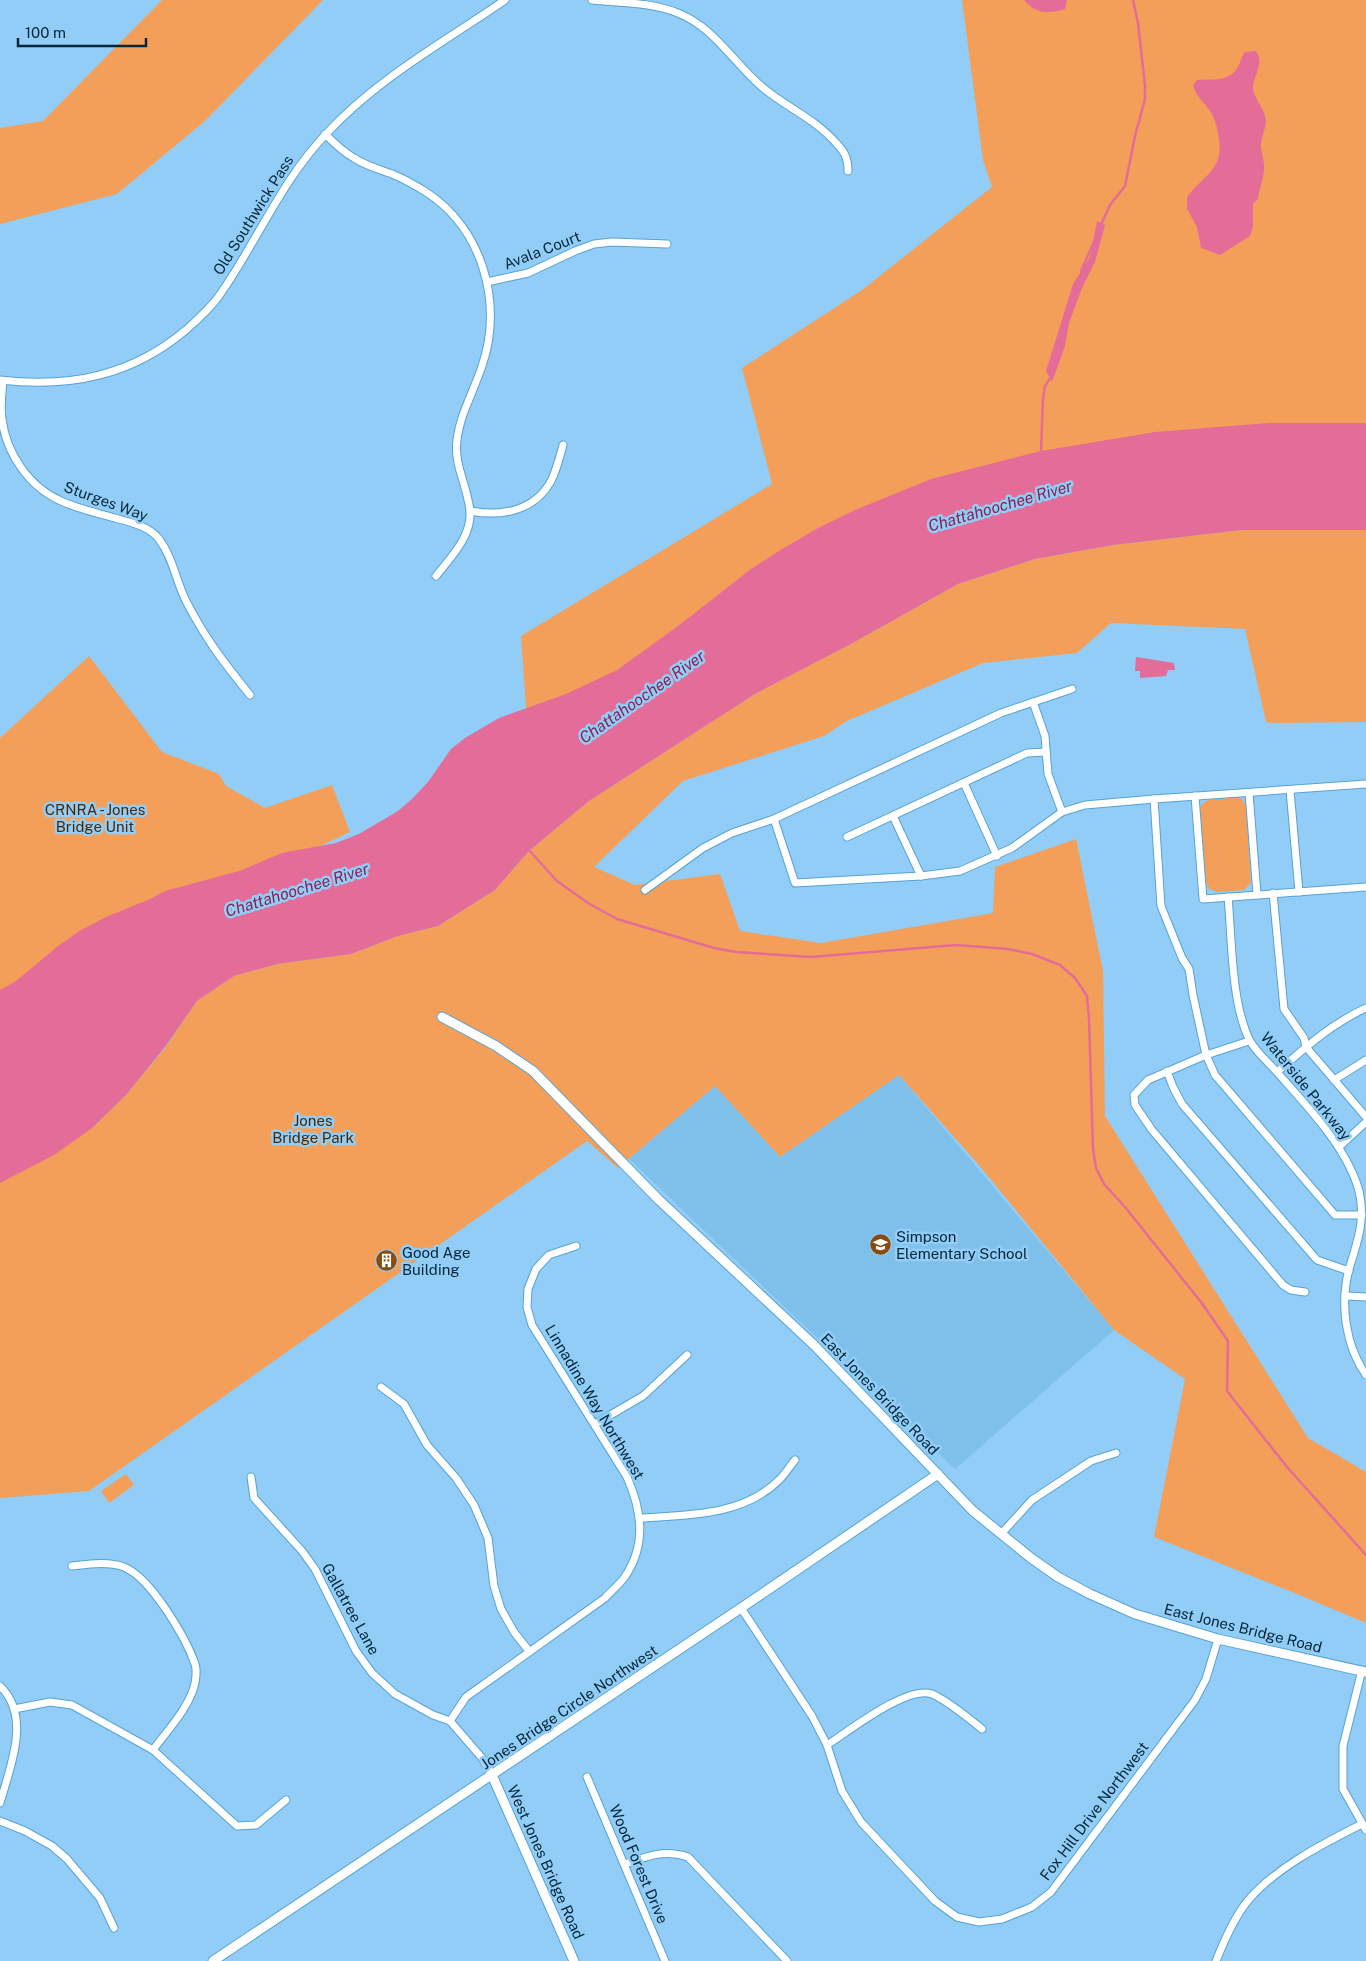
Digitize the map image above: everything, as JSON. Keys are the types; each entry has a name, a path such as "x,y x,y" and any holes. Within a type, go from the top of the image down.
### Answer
{"street":[{"name":"Old Southwick Pass","path":"1,380 54,383 100,376 139,362 176,338 200,318 220,294 282,189 325,134 347,111 386,79 505,0"},
{"path":"592,0 632,2 660,7 700,24 721,42 761,86 816,125 836,143 846,156 848,171"},
{"path":"325,134 353,158 409,182 443,205 472,240 487,282 490,309 488,346 461,420 456,441 458,464 470,511 467,533 436,576"},
{"name":"Avala Court","path":"487,282 528,273 594,244 612,242 667,244"},
{"name":"Sturges Way","path":"1,380 1,416 4,432 11,453 25,473 38,486 61,501 132,523 156,535 170,558 185,599 204,636 250,695"},
{"path":"470,511 485,514 502,514 519,509 533,501 551,481 563,445"},
{"path":"645,890 702,848 732,833 774,818 1001,713 1072,689"},
{"path":"1033,702 1045,736 1048,774 1062,812"},
{"path":"847,837 1027,753 1046,752"},
{"path":"964,783 997,856"},
{"path":"774,818 795,883 921,876 960,872 997,856 1012,848 1062,812 1085,805 1366,784"},
{"path":"1290,790 1299,892"},
{"path":"1249,793 1257,894"},
{"path":"1196,796 1202,899 1366,887"},
{"path":"1154,799 1161,906 1182,958 1189,969 1206,1055 1214,1075 1335,1215 1362,1215"},
{"path":"893,816 921,876"},
{"path":"1273,893 1284,1008 1304,1038 1306,1046 1366,1117"},
{"name":"Waterside Parkway","path":"1228,897 1236,986 1241,1015 1249,1041 1339,1147 1351,1168 1360,1193 1361,1235 1349,1271 1346,1296 1346,1326 1350,1345 1366,1375"},
{"path":"1277,1072 1306,1046 1344,1018 1366,1008"},
{"name":"East Jones Bridge Road","path":"442,1017 496,1046 533,1070 659,1200 814,1345 973,1511 1030,1558 1058,1577 1135,1614 1218,1639 1364,1671"},
{"path":"1249,1041 1206,1055 1148,1080 1134,1095 1135,1105 1152,1130 1283,1286 1291,1290 1305,1292"},
{"path":"1334,1080 1366,1060"},
{"path":"1166,1071 1182,1104 1316,1260 1349,1271"},
{"path":"1339,1147 1366,1122"},
{"name":"Linnadine Way Northwest","path":"450,1721 466,1697 605,1598 624,1578 634,1559 640,1535 640,1518 636,1497 627,1477 595,1424 532,1325 527,1307 528,1288 536,1269 549,1255 576,1246"},
{"path":"1346,1296 1366,1297"},
{"path":"595,1424 643,1396 687,1355"},
{"path":"380,1387 404,1404 427,1445 456,1478 474,1505 488,1538 494,1586 501,1609 514,1632 529,1651"},
{"path":"1000,1534 1032,1500 1091,1461 1116,1453"},
{"path":"640,1518 706,1513 742,1503 760,1494 780,1480 795,1460"},
{"name":"Jones Bridge Circle Northwest","path":"213,1961 938,1474"},
{"name":"Gallatree Lane","path":"251,1477 254,1498 302,1551 315,1569 356,1651 372,1673 395,1694 433,1715 450,1721 482,1758 492,1775"},
{"path":"72,1566 98,1563 125,1568 144,1581 177,1624 196,1666 194,1687 184,1707 153,1750"},
{"name":"Fox Hill Drive Northwest","path":"741,1608 812,1716 827,1745 842,1791 861,1822 935,1901 957,1917 980,1922 1002,1918 1032,1907 1051,1892 1195,1700 1206,1679 1218,1639"},
{"path":"1216,1961 1229,1930 1246,1903 1270,1878 1308,1854 1364,1827 1344,1789 1343,1746 1364,1671"},
{"path":"0,1686 9,1695 17,1724 16,1743 0,1803"},
{"path":"827,1745 891,1703 914,1693 931,1694 982,1729"},
{"path":"14,1709 50,1702 72,1705 153,1750 237,1826 256,1825 286,1800"},
{"name":"West Jones Bridge Road","path":"492,1775 574,1961"},
{"name":"Wood Forest Drive","path":"587,1777 665,1961"},
{"path":"0,1821 26,1831 52,1846 67,1859 100,1898 114,1928"},
{"path":"625,1864 652,1854 678,1853 688,1857 786,1961"}],"shaded area":[{"name":"Simpson Elementary School","path":"899,1075 1114,1330 955,1469 629,1159 715,1086 780,1157"}],"green space":[{"path":"162,0 323,0 205,121 117,194 0,224 0,128 43,121"},
{"path":"962,0 1366,0 1366,433 1287,429 529,750 521,636 772,484 742,368 862,290 992,187 983,160"},
{"name":"Jones Bridge Park","path":"1242,530 1366,530 1366,722 1266,722 1245,629 1111,623 1077,653 983,663 847,721 824,736 683,781 594,867 635,885 720,874 740,931 821,943 993,913 995,867 1076,839 1103,971 1105,1116 1308,1438 1366,1472 1366,1623 1154,1537 1185,1379 1114,1330 978,1164 899,1075 780,1157 715,1086 618,1168 587,1141 89,1491 0,1498 0,1183 91,1129 126,1095 165,1048 197,1001 234,976 277,964 351,954 398,936 438,926 495,890 529,851 589,801 755,694 851,644 958,584 1035,559 1113,545"},
{"name":"CRNRA - Jones Bridge Unit","path":"89,656 162,752 219,774 226,786 265,808 332,785 350,832 261,874 0,1005 0,738"},
{"path":"1237,797 1242,799 1246,805 1251,883 1244,890 1217,892 1209,889 1206,883 1200,808 1206,801 1211,799"},
{"path":"126,1474 134,1485 109,1503 101,1491"}],"water":[{"path":"1024,0 1067,0 1065,9 1043,12 1028,5"},
{"path":"1256,51 1259,65 1253,88 1266,119 1261,143 1264,166 1263,176 1258,199 1253,204 1253,227 1250,236 1220,255 1201,248 1197,227 1187,209 1187,197 1215,166 1220,150 1216,123 1210,110 1196,93 1193,85 1197,80 1218,79 1232,74 1239,66 1245,52"},
{"path":"1097,221 1105,225 1095,262 1082,288 1069,323 1065,346 1052,382 1046,371 1073,284 1090,257"},
{"name":"Chattahoochee River","path":"1269,423 1366,423 1366,530 1242,530 1113,545 1035,559 958,584 851,644 755,694 589,801 529,851 495,890 438,926 398,936 351,954 277,964 234,976 197,1001 165,1047 126,1095 91,1129 54,1155 0,1183 0,990 16,981 58,946 81,930 165,891 239,871 282,853 336,843 359,834 398,811 412,799 428,782 451,749 465,738 499,718 566,694 617,670 678,626 751,569 818,528 855,510 931,479 1041,451 1155,432"},
{"path":"1136,657 1174,663 1175,670 1168,670 1166,676 1140,678 1140,671 1135,671"}],"waterway":[{"path":"1101,225 1110,205 1125,186 1145,99 1138,23 1133,0"},
{"path":"1081,271 1094,242"},
{"path":"1041,452 1043,399 1045,386 1051,377"},
{"path":"527,848 557,881 588,903 617,919 714,948 736,952 811,957 956,945 1008,949 1032,954 1060,965 1075,978 1087,996 1093,1149 1096,1168 1104,1184 1125,1207 1201,1302 1228,1341 1227,1391 1287,1467 1366,1555"}],"place":[{"name":"Simpson Elementary School","path":"880,1245"},
{"name":"Good Age Building","path":"386,1261"}]}
